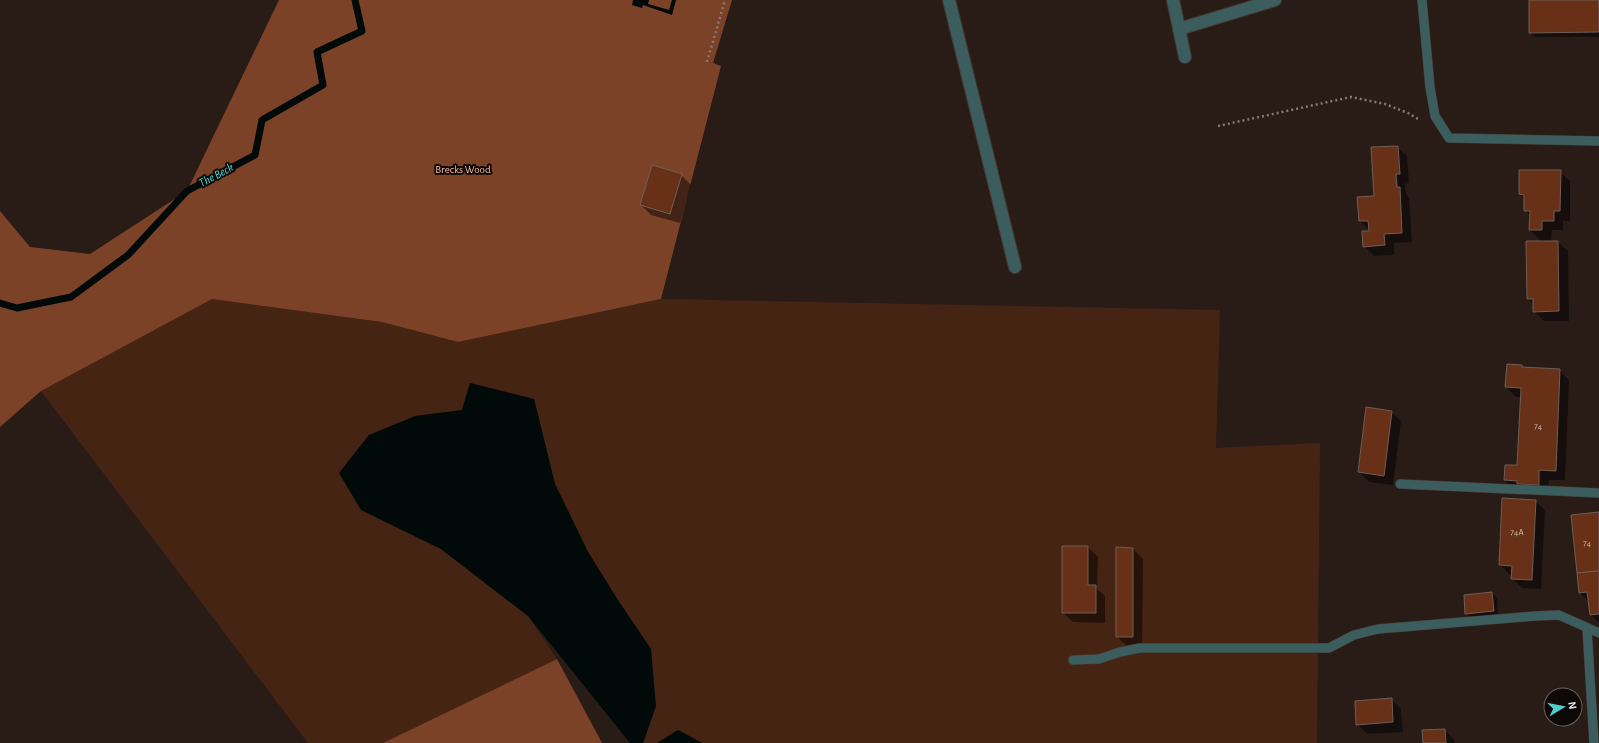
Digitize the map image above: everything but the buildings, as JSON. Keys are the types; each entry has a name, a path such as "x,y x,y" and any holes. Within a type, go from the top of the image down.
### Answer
{"street":[{"path":"949,0 1015,267"},
{"path":"1173,0 1185,57"},
{"path":"1179,29 1275,0"}],"lane":[{"path":"1422,0 1430,87 1435,116 1449,138 1599,141"},
{"path":"1400,484 1599,493"},
{"path":"1072,660 1099,659 1120,652 1140,648 1329,648 1354,635 1378,629 1534,616 1559,615 1599,633"},
{"path":"1587,628 1594,743"}],"path":[{"path":"707,62 726,0"},
{"path":"1218,126 1351,97 1385,104 1408,113 1419,120"}],"shaded area":[{"path":"633,0 649,0 648,4 669,10 672,0 676,0 672,15 643,5 642,8 632,5"},
{"path":"212,299 382,322 458,342 661,299 1220,310 1216,448 1320,443 1317,743 702,743 678,730 657,743 643,743 656,706 616,597 588,552 555,484 534,399 470,383 462,410 415,416 361,510 441,549 528,616 557,659 383,743 308,743 41,391"},
{"path":"470,383 534,399 555,484 588,552 651,649 656,706 643,743 630,743 528,616 441,549 361,510 339,473 369,435 415,416 462,410"},
{"path":"678,730 702,743 657,743"}],"green space":[{"name":"Brecks Wood","path":"279,0 732,0 713,63 721,66 661,299 458,342 382,322 212,299 41,391 0,427 0,211 30,247 90,254 187,191"},
{"path":"557,659 602,743 383,743"}],"waterway":[{"name":"The Beck","path":"0,303 17,308 71,297 128,255 187,191 255,155 262,120 323,85 317,52 362,31 355,0"}]}
